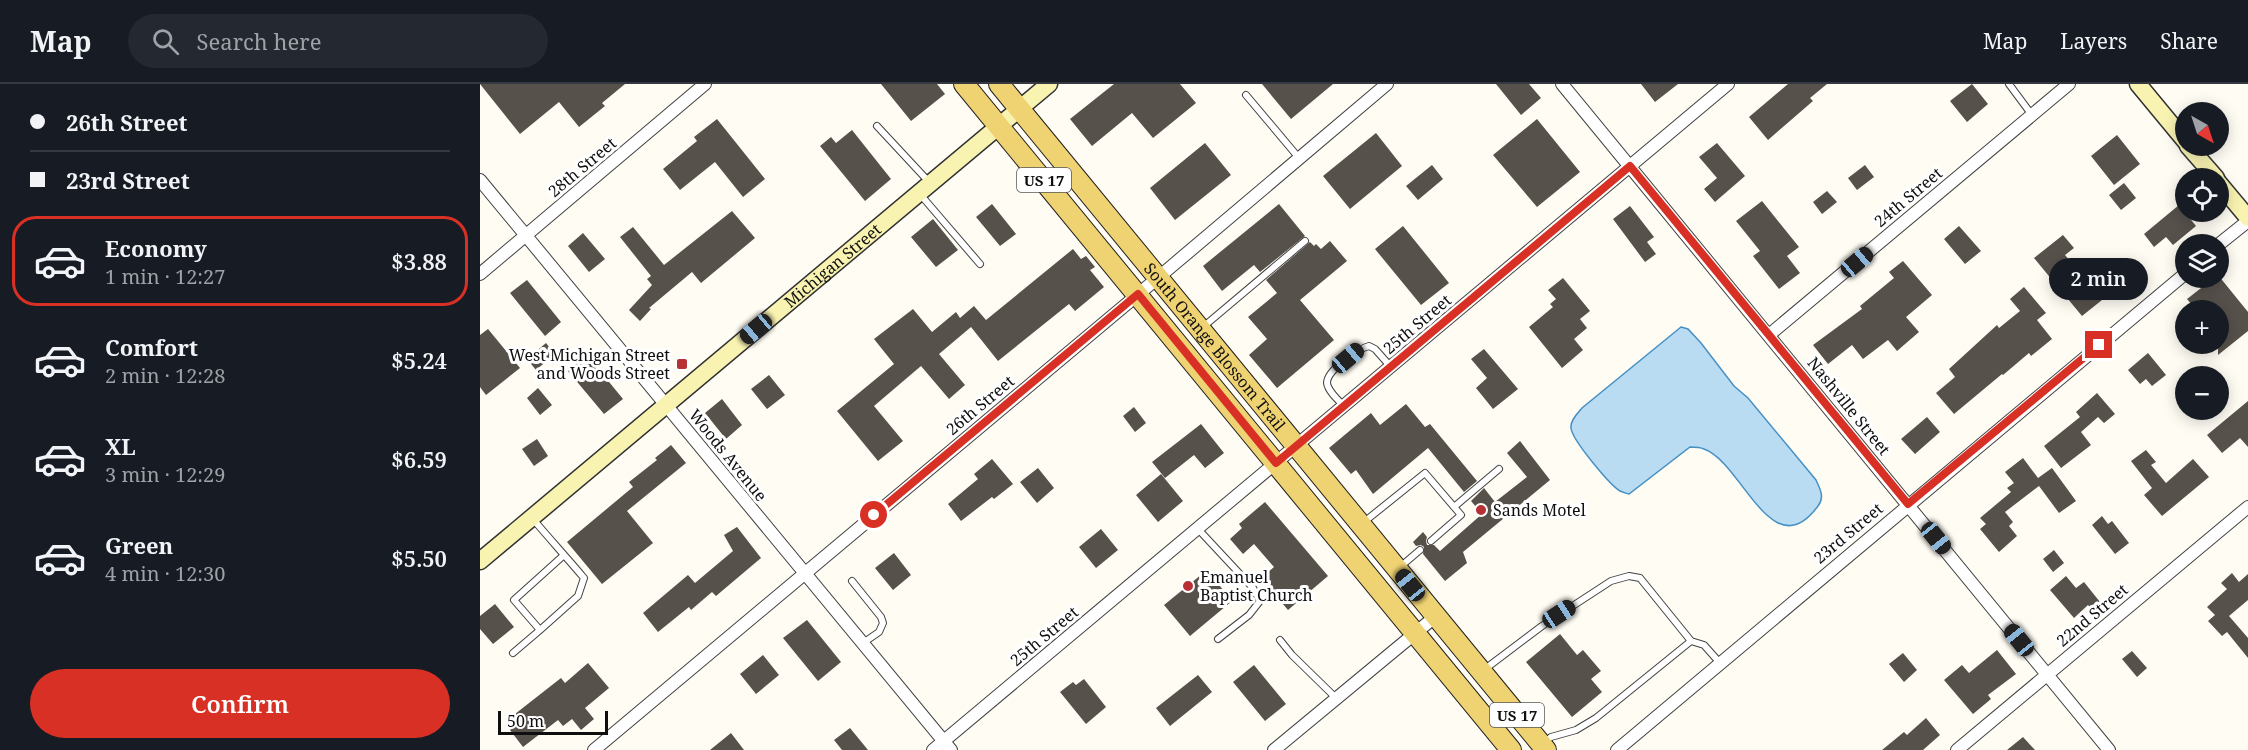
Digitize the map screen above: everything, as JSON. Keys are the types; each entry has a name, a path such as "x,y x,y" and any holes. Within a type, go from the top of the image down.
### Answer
{"main road":[{"name":"South Orange Blossom Trail","path":"964,84 1415,633 1503,746"},
{"name":"South Orange Blossom Trail","path":"999,84 1544,747"},
{"name":"Michigan Street","path":"480,561 1049,84"},
{"path":"2138,84 2175,129"},
{"path":"2197,156 2207,168"},
{"path":"2229,196 2248,219"}],"street":[{"name":"28th Street","path":"480,274 705,84"},
{"name":"26th Street","path":"594,750 1387,84"},
{"name":"Nashville Street","path":"1563,84 2109,750"},
{"name":"25th Street","path":"933,750 948,746 1198,529 1728,84"},
{"name":"24th Street","path":"1769,335 2069,84"},
{"name":"Woods Avenue","path":"480,180 948,746"},
{"path":"2229,235 2248,219"},
{"name":"23rd Street","path":"1617,750 2175,282"},
{"name":"22nd Street","path":"1957,750 2248,507"},
{"path":"1274,750 1436,616"}],"lane":[{"path":"2008,84 2032,115"},
{"path":"1246,95 1299,158"},
{"path":"877,126 980,264"},
{"path":"1201,329 1305,241"},
{"path":"1344,407 1329,389 1328,377 1360,348 1369,346 1376,350 1391,367"},
{"path":"1454,507 1499,469"},
{"path":"1361,525 1425,473 1461,515 1431,541"},
{"path":"513,653 579,596 584,578 532,518"},
{"path":"1198,529 1253,588 1260,601 1249,615 1218,639"},
{"path":"1398,569 1420,550"},
{"path":"540,630 514,600 564,555"},
{"path":"1482,672 1552,619 1611,581 1629,576 1640,578 1691,641 1704,645 1720,663"},
{"path":"852,581 883,623 879,632 862,644"},
{"path":"1280,640 1336,698"},
{"path":"1544,747 1551,737 1576,730 1605,711 1691,641"}],"water":[{"path":"1681,327 1688,329 1701,343 1734,386 1748,398 1816,480 1821,493 1820,503 1801,522 1786,526 1772,519 1758,506 1718,458 1697,447 1690,447 1629,494 1620,491 1592,462 1573,434 1572,422 1582,408"}],"building":[{"path":"480,84 625,84 602,103 605,106 579,127 559,102 520,134"},
{"path":"881,84 937,84 945,94 911,121"},
{"path":"1114,84 1180,84 1196,103 1153,138 1132,113 1092,146 1070,119"},
{"path":"1262,84 1333,84 1291,119"},
{"path":"1496,84 1529,84 1541,98 1521,115"},
{"path":"1641,84 1678,84 1655,102"},
{"path":"1788,84 1827,84 1810,98 1813,101 1768,140 1749,117"},
{"path":"1972,84 1988,104 1967,122 1950,101"},
{"path":"717,119 765,179 743,197 715,162 680,190 663,169 697,141 694,137"},
{"path":"1537,119 1580,172 1537,207 1493,155"},
{"path":"852,130 891,179 865,201 820,146 831,137 836,143"},
{"path":"1376,133 1402,166 1350,209 1323,176"},
{"path":"2117,135 2140,164 2114,185 2091,156"},
{"path":"1205,143 1231,175 1175,220 1150,188"},
{"path":"1717,143 1745,176 1715,202 1704,189 1717,178 1699,157"},
{"path":"1432,165 1443,179 1418,200 1406,186"},
{"path":"1865,165 1874,177 1857,190 1848,178"},
{"path":"2124,183 2136,198 2121,210 2109,195"},
{"path":"1827,191 1837,202 1822,214 1813,202"},
{"path":"1762,201 1799,247 1787,256 1800,273 1779,289 1753,256 1760,251 1736,221"},
{"path":"992,204 1016,234 1000,246 976,217"},
{"path":"1279,204 1305,236 1260,272 1254,265 1222,291 1203,266"},
{"path":"1630,206 1654,237 1647,242 1656,254 1645,262 1613,219"},
{"path":"2175,208 2175,222 2193,222 2196,226 2186,234 2175,234 2173,245 2166,237 2154,247 2144,234"},
{"path":"732,211 755,238 701,283 692,272 649,308 651,309 640,321 629,310 652,285 647,279 651,276 620,237 633,227 664,265"},
{"path":"933,219 958,250 936,267 911,237"},
{"path":"1403,226 1449,283 1421,305 1375,249"},
{"path":"1959,226 1981,251 1965,264 1944,239"},
{"path":"583,233 605,259 589,272 568,246"},
{"path":"2063,235 2074,248 2065,255 2102,300 2082,316 2034,258"},
{"path":"1330,241 1347,261 1300,300 1334,340 1277,388 1249,355 1267,339 1248,317 1277,293 1266,280 1310,242 1321,249"},
{"path":"1073,249 1081,259 1086,256 1095,267 1090,270 1104,287 1075,311 1069,304 998,361 971,327 939,354 965,385 949,399 921,366 874,406 903,441 878,461 837,411 894,364 874,339 913,309 932,332 956,312 960,318 974,306 986,320"},
{"path":"1903,261 1932,295 1906,317 1919,332 1897,351 1888,340 1863,359 1852,345 1828,364 1813,345 1862,309 1860,306 1894,278 1889,272"},
{"path":"1563,278 1590,311 1580,319 1587,328 1574,339 1583,350 1562,368 1529,327 1553,307 1550,304 1556,299 1548,290"},
{"path":"527,280 561,322 545,336 510,293"},
{"path":"2024,287 2046,313 2037,320 2052,339 2031,356 2029,353 1954,414 1936,393 1955,377 1949,369 1997,325 1999,328 2020,311 2010,299"},
{"path":"2201,288 2229,288 2248,312 2248,331 2229,346 2229,300 2187,299"},
{"path":"488,329 520,368 486,395 480,387 480,335"},
{"path":"546,343 555,354 536,370 527,359"},
{"path":"1484,349 1518,389 1493,409 1476,388 1487,378 1471,359"},
{"path":"2148,353 2166,375 2152,386 2146,379 2140,384 2128,370"},
{"path":"587,355 623,399 604,414 568,371"},
{"path":"769,375 785,395 767,409 751,389"},
{"path":"538,388 552,405 540,415 527,398"},
{"path":"2097,393 2115,414 2104,423 2098,417 2081,432 2091,445 2061,468 2044,446 2080,417 2076,412"},
{"path":"722,399 742,425 726,439 705,413"},
{"path":"2248,401 2248,447 2240,438 2222,453 2207,435 2225,420 2229,420 2229,417"},
{"path":"1406,404 1425,427 1430,424 1477,481 1464,492 1428,448 1373,494 1356,470 1351,474 1329,448 1371,413 1380,425"},
{"path":"1134,407 1146,423 1135,432 1123,416"},
{"path":"1927,417 1940,432 1915,454 1901,439"},
{"path":"1201,424 1224,453 1205,468 1194,455 1165,478 1152,462"},
{"path":"537,439 548,456 534,466 522,449"},
{"path":"1520,441 1550,480 1463,552 1467,563 1445,581 1423,554 1424,547 1416,546 1413,542 1423,532 1427,537 1427,545 1434,545 1440,551 1482,514 1471,501 1484,488 1495,502 1527,477 1507,453"},
{"path":"671,445 686,463 627,511 653,543 602,584 567,542 633,487 629,482 657,460 655,458"},
{"path":"2146,450 2156,462 2151,465 2166,483 2193,459 2209,477 2162,516 2144,495 2152,488 2131,461"},
{"path":"2023,458 2038,478 2052,468 2076,501 2059,513 2039,486 2005,512 2013,522 2009,526 2017,536 1999,552 1980,529 1986,524 1980,518 2011,492 2007,488 2014,483 2005,472"},
{"path":"992,459 1013,484 961,521 948,504 978,479 974,474"},
{"path":"1038,468 1054,488 1037,503 1020,482"},
{"path":"1161,474 1183,501 1158,522 1136,495"},
{"path":"1265,502 1328,576 1288,610 1261,578 1274,567 1254,544 1243,554 1230,539 1242,528 1239,524"},
{"path":"2102,516 2108,524 2112,521 2129,543 2115,554 2092,525"},
{"path":"737,527 761,558 716,596 712,592 691,610 689,607 658,632 643,613 688,575 695,583 733,551 724,535"},
{"path":"1101,529 1118,550 1096,568 1079,547"},
{"path":"2054,550 2064,563 2053,572 2043,559"},
{"path":"894,553 911,575 893,590 875,568"},
{"path":"1207,570 1232,601 1190,636 1164,605"},
{"path":"2232,573 2239,582 2248,574 2248,600 2229,616 2248,638 2248,658 2227,632 2222,636 2208,621 2215,615 2207,607 2227,589 2221,583"},
{"path":"2066,576 2076,588 2084,582 2104,607 2096,614 2088,605 2074,618 2050,590"},
{"path":"495,604 514,627 493,644 480,629 480,616"},
{"path":"807,620 841,662 818,681 783,638"},
{"path":"1560,634 1577,655 1583,650 1601,671 1591,679 1602,692 1572,717 1526,662"},
{"path":"1997,650 2016,674 1988,695 1991,699 1973,714 1944,680 1962,665 1969,673"},
{"path":"2132,651 2147,668 2137,677 2122,659"},
{"path":"1903,653 1917,670 1904,682 1889,664"},
{"path":"763,655 779,675 756,694 740,674"},
{"path":"588,663 609,688 585,708 594,719 581,730 572,719 563,726 558,720 523,747 510,730 521,722 515,714 561,678 565,683"},
{"path":"1254,665 1286,704 1265,721 1233,682"},
{"path":"1198,675 1212,692 1170,726 1156,708"},
{"path":"1084,679 1106,707 1086,724 1060,692 1073,682 1076,685"},
{"path":"1926,718 1940,735 1923,750 1882,750 1904,732 1907,735"},
{"path":"850,728 868,750 842,750 834,740"},
{"path":"731,733 744,750 710,750"},
{"path":"2023,737 2035,750 2007,750"}],"place":[{"name":"West Michigan Street and Woods Street","path":"682,364"},
{"name":"Sands Motel","path":"1481,510"},
{"name":"Emanuel Baptist Church","path":"1188,586"}],"route":[{"path":"874,515 1138,294 1276,463 1630,166 1908,504 2099,345"}]}
